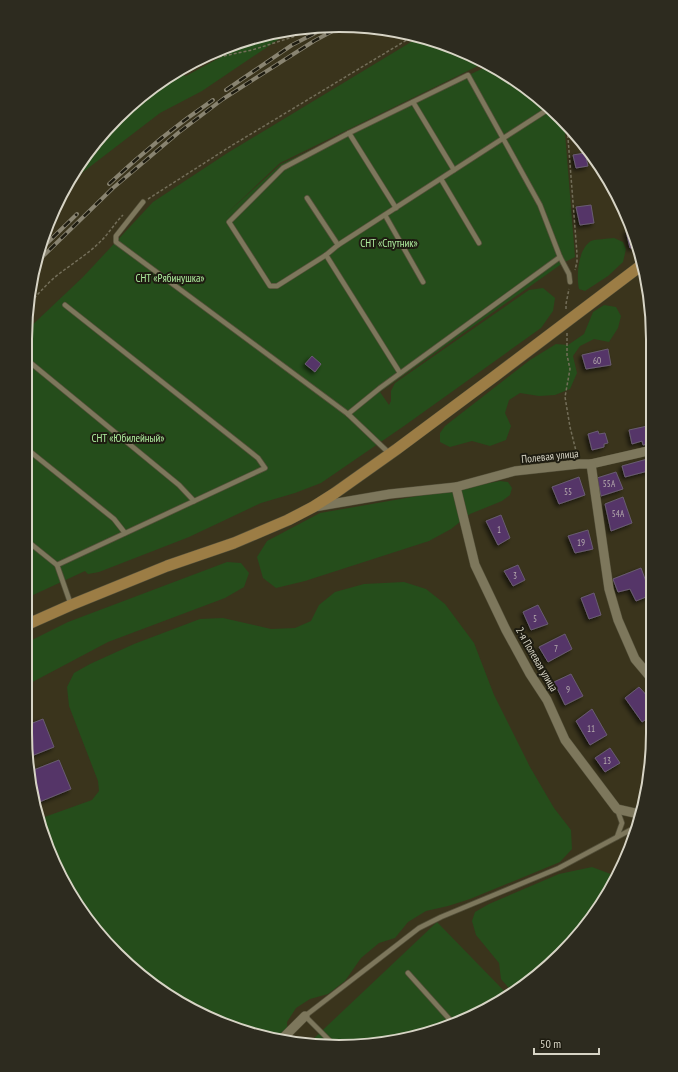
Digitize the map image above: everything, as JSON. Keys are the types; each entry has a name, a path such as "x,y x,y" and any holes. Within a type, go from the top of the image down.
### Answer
{"main road":[{"path":"32,622 71,604 167,566 234,543 288,520 313,507 390,454 638,268"}],"street":[{"path":"591,464 646,451"},
{"name":"Полевая улица","path":"313,507 390,494 456,487 515,471 591,464 609,589 618,620 635,659 646,672"},
{"name":"2-я Полевая улица","path":"456,487 475,566 506,630 530,674 547,700 565,740 617,808"},
{"path":"617,808 636,813"},
{"path":"286,1035 305,1016"}],"lane":[{"path":"545,111 503,138 454,170 441,178 396,208 338,245 326,255 277,286 270,286 229,222 283,168 349,133 468,75 503,138 540,205 570,282"},
{"path":"413,102 454,170"},
{"path":"349,133 396,208"},
{"path":"441,178 479,242"},
{"path":"307,198 338,245"},
{"path":"143,202 116,236 116,242 348,414 390,454"},
{"path":"385,215 423,282"},
{"path":"326,255 400,373"},
{"path":"348,414 400,373 560,257"},
{"path":"56,565 265,468 258,458 65,305"},
{"path":"32,364 179,485 194,501"},
{"path":"32,453 114,519 125,533"},
{"path":"32,545 56,565 71,604"},
{"path":"617,808 622,823 617,837"},
{"path":"328,1039 305,1016 419,928 441,917 559,868 631,830"},
{"path":"408,973 450,1019"}],"path":[{"path":"224,54 252,50 296,35"},
{"path":"143,202 231,146 407,40"},
{"path":"568,135 577,262 570,282 566,304 567,355 570,369 565,397 570,427 579,464"},
{"path":"35,298 55,277 102,240 127,211"}],"green space":[{"path":"281,38 202,91 160,113 80,174 95,152 137,108 168,84 183,75 186,76 232,51 260,42"},
{"path":"413,41 438,48 478,66 280,163 225,215 281,164 483,68 526,95 565,131 575,257 563,263 380,392 389,405 391,401 391,391 395,383 529,290 543,288 555,298 553,311 541,328 404,426 321,483 295,493 261,503 189,537 99,572 88,574 85,571 32,596 33,325 83,277 153,202 229,152"},
{"path":"614,238 623,242 626,249 623,262 608,276 585,291 579,289 578,270 583,250 593,240"},
{"path":"604,305 616,307 621,316 618,328 609,342 594,339 580,346 573,356 577,373 570,389 555,395 539,396 520,393 509,400 505,413 511,426 506,440 490,446 472,441 450,447 440,442 440,433 445,426 530,360 556,344 568,345 584,334 593,312"},
{"path":"500,481 508,482 512,488 510,495 502,501 470,514 451,529 429,541 305,581 276,588 263,578 257,557 267,541 320,513"},
{"path":"227,562 241,563 249,573 244,587 225,598 108,642 32,682 32,640 68,622"},
{"path":"404,582 426,589 445,604 474,643 494,695 530,767 554,808 571,830 572,849 560,862 470,899 426,911 408,922 395,938 379,943 361,958 345,981 328,994 310,999 296,1008 287,1022 288,1035 260,1030 240,1024 203,1008 185,999 152,977 108,935 95,920 73,886 55,850 44,817 92,800 99,791 98,781 69,706 67,687 74,673 90,664 134,644 200,619 223,618 271,629 295,628 311,621 319,605 335,592 364,584"},
{"path":"592,867 611,874 594,904 570,935 541,964 509,988 501,979 499,963 476,935 472,921 475,912 489,904 559,874"},
{"path":"437,922 504,991 456,1017 418,1030 359,1039 339,1040 314,1038"}],"building":[{"path":"584,153 588,166 576,168 573,155"},
{"path":"591,205 594,223 580,225 576,207"},
{"path":"626,231 630,240 632,247 630,248"},
{"path":"608,349 611,365 586,369 582,355"},
{"path":"312,356 321,364 315,372 305,364"},
{"path":"646,426 646,444 643,445 642,441 632,444 629,430"},
{"path":"598,431 599,434 605,433 608,443 604,444 604,447 592,450 588,434"},
{"path":"646,459 646,472 625,477 622,466"},
{"path":"616,472 623,489 601,496 597,478"},
{"path":"579,477 585,495 559,504 552,487"},
{"path":"623,497 632,523 611,531 605,504"},
{"path":"501,515 510,538 498,545 486,521"},
{"path":"588,530 593,549 575,553 568,536"},
{"path":"518,565 525,580 513,586 504,571"},
{"path":"641,568 646,582 646,597 636,601 630,589 618,592 613,579"},
{"path":"594,593 601,615 589,619 581,598"},
{"path":"538,605 548,624 531,630 523,612"},
{"path":"565,634 572,649 548,662 539,647"},
{"path":"571,674 583,696 565,705 554,682"},
{"path":"639,687 646,695 646,719 642,722 625,698"},
{"path":"592,709 607,735 590,745 576,721"},
{"path":"43,719 54,747 33,755 32,723"},
{"path":"610,748 620,763 605,772 595,758"},
{"path":"59,760 71,789 40,802 35,770"}],"railway":[{"path":"43,256 113,188 178,133 223,99 330,32"},
{"path":"226,90 292,45 314,33"},
{"path":"109,184 159,140 213,100"},
{"path":"47,243 77,214"}],"park label":[{"name":"СНТ «Спутник»","path":"389,243"},
{"name":"СНТ «Рябинушка»","path":"170,278"},
{"name":"СНТ «Юбилейный»","path":"128,438"}]}
